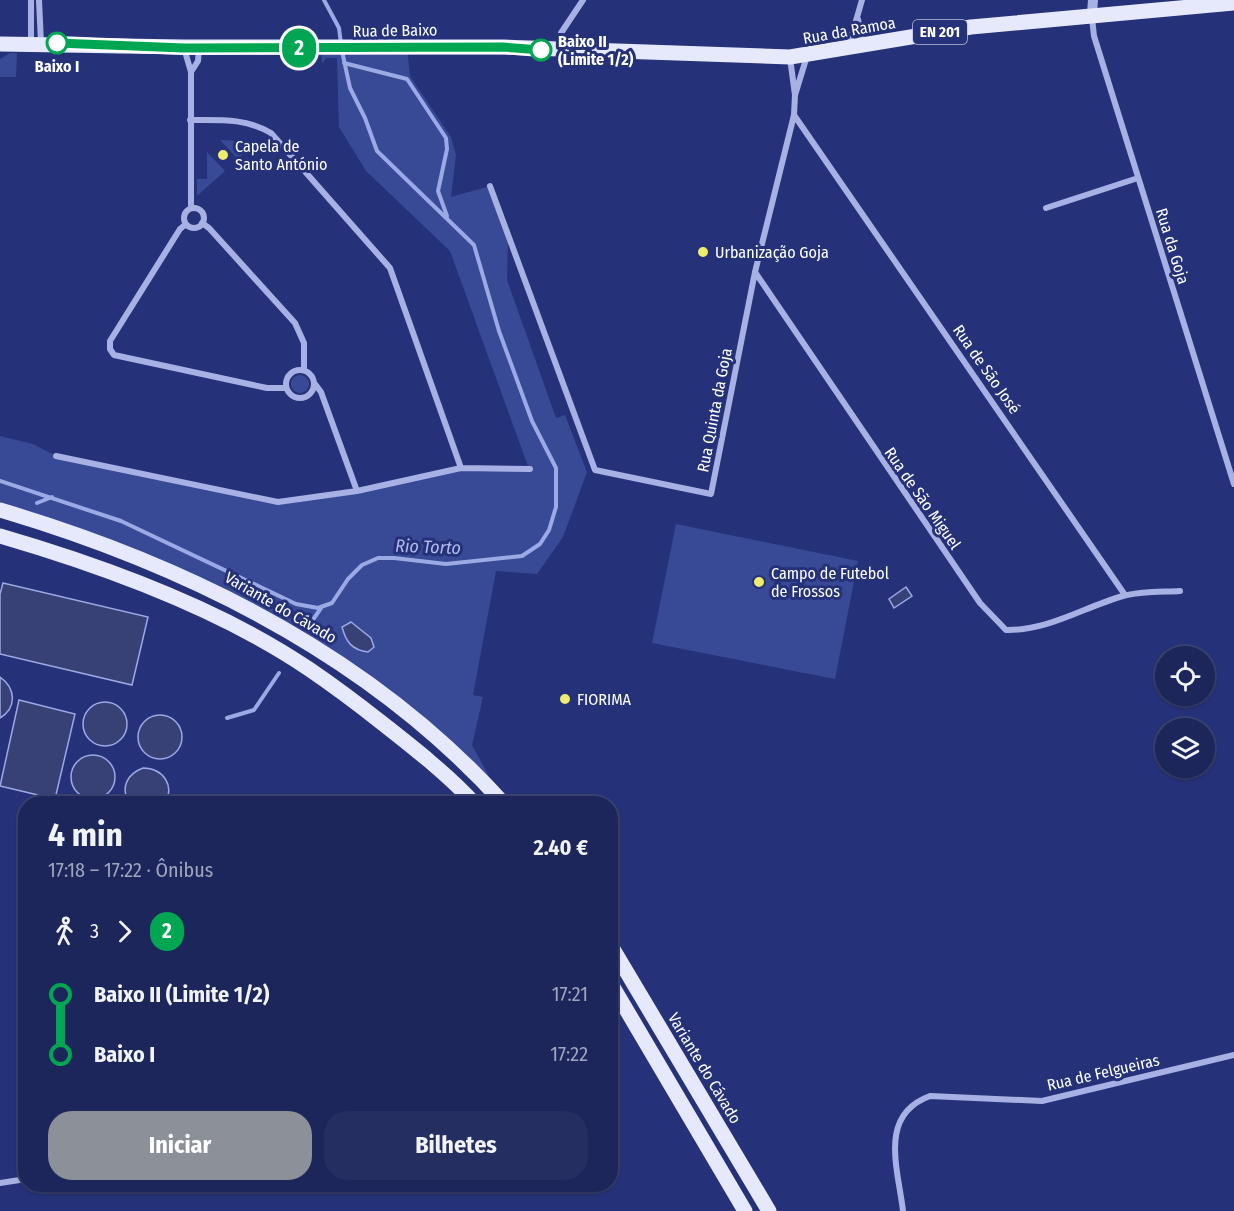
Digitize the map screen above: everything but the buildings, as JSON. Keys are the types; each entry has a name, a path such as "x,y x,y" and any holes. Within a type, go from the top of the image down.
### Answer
{"main road":[{"name":"EN 201","path":"1093,7 1234,3"},
{"name":"Rua da Ramoa","path":"790,57 1093,7"},
{"name":"Rua de Baixo","path":"0,44 321,48 503,47 557,51 790,57"},
{"name":"Variante do Cávado","path":"0,510 128,552 181,574 285,627 331,656 416,720 453,751 496,796"},
{"path":"0,536 118,575 169,596 266,643 308,668 355,702 439,770 467,796"},
{"name":"Variante do Cávado","path":"618,957 769,1211"},
{"path":"618,996 745,1211"}],"street":[{"path":"31,0 36,44"},
{"path":"36,44 39,0"},
{"path":"557,51 561,33 583,0"},
{"path":"848,49 862,0"},
{"name":"Rua da Goja","path":"1093,7 1094,36 1234,484"},
{"path":"858,18 863,46"},
{"path":"186,224 184,215 191,208 192,47"},
{"path":"191,72 198,61 192,47"},
{"name":"Rua Quinta da Goja","path":"795,95 807,56"},
{"name":"Rua Quinta da Goja","path":"490,186 595,471 711,494 755,272 794,115 795,95 790,57"},
{"name":"Rua de São José","path":"794,115 1125,595"},
{"path":"190,120 237,120 257,124 272,133 390,268 461,468"},
{"path":"1046,208 1138,178"},
{"path":"191,208 202,212 202,223"},
{"path":"186,224 194,228 202,223"},
{"path":"202,223 296,323 304,343 304,370"},
{"path":"186,224 180,229 110,341 110,349 114,355 267,388 286,388"},
{"name":"Rua de São Miguel","path":"755,272 876,453 992,617 1006,630 1023,630 1125,595"},
{"path":"315,384 308,396 300,398 291,395 286,388 289,376 296,370 304,370 312,375 321,392 357,491"},
{"path":"56,456 278,502 357,491 461,468 530,469"},
{"path":"1125,595 1180,591"},
{"name":"Rua de Felgueiras","path":"903,1211 895,1138 905,1110 916,1101 930,1095 1042,1101 1234,1055"},
{"path":"0,1183 18,1180"}],"shaded area":[{"path":"407,47 410,76 451,137 456,155 451,197 490,186 508,233 507,280 556,418 565,415 587,472 563,537 537,574 496,571 473,695 483,697 472,745 490,778 485,782 416,720 229,597 0,510 0,436 33,444 56,456 278,502 318,498 461,468 529,469 450,251 366,171 339,127 337,58 326,58 322,64 321,48"},
{"path":"10,53 17,53 16,77 0,77 0,59"},
{"path":"220,140 256,142 238,159"},
{"path":"207,152 225,171 197,196 197,179 207,179"},
{"path":"296,375 304,375 309,380 307,391 296,393 291,388 291,380"},
{"name":"Campo de Futebol de Frossos","path":"676,524 858,561 835,679 652,643"},
{"path":"3,583 148,617 132,685 0,654 0,594"},
{"path":"906,587 912,596 894,608 889,599"},
{"path":"351,622 371,638 374,647 368,652 354,647 348,641 342,627"},
{"path":"0,677 12,692 12,704 6,714 0,718"},
{"path":"19,700 75,714 56,796 42,796 0,786"},
{"path":"105,702 114,703 121,708 126,715 126,733 121,740 114,745 105,746 96,745 89,740 84,733 83,724 84,715 89,708 96,703"},
{"path":"160,715 169,716 176,721 181,728 181,746 176,753 169,758 160,759 151,758 144,753 139,746 138,737 139,728 144,721 151,716"},
{"path":"84,756 102,756 114,768 114,786 105,796 81,796 72,786 72,768"},
{"path":"143,768 150,769 162,775 168,785 167,796 126,796 125,786 129,777"}],"waterway":[{"name":"Rio Torto","path":"324,0 339,28 341,44"},
{"name":"Rio Torto","path":"0,481 121,521 296,604 318,608 332,603 348,579 362,565 378,558 446,564 522,556 540,544 549,530 556,507 556,468 532,421 499,331 474,245 377,151 365,118 350,88 342,51"},
{"name":"Rio Torto","path":"344,63 407,79 446,138 447,149 438,191 447,216"},
{"path":"37,503 52,497"},
{"path":"308,627 321,608"},
{"path":"227,718 254,710 279,673"}],"bus line":[{"name":"2","path":"57,43 184,48 503,47 541,50"}],"place":[{"name":"Baixo I","path":"57,43"},
{"name":"Baixo II (Limite 1/2)","path":"541,50"},
{"name":"Capela de Santo António","path":"223,155"},
{"name":"Urbanização Goja","path":"703,252"},
{"name":"Campo de Futebol de Frossos","path":"759,582"},
{"name":"FIORIMA","path":"565,699"}]}
